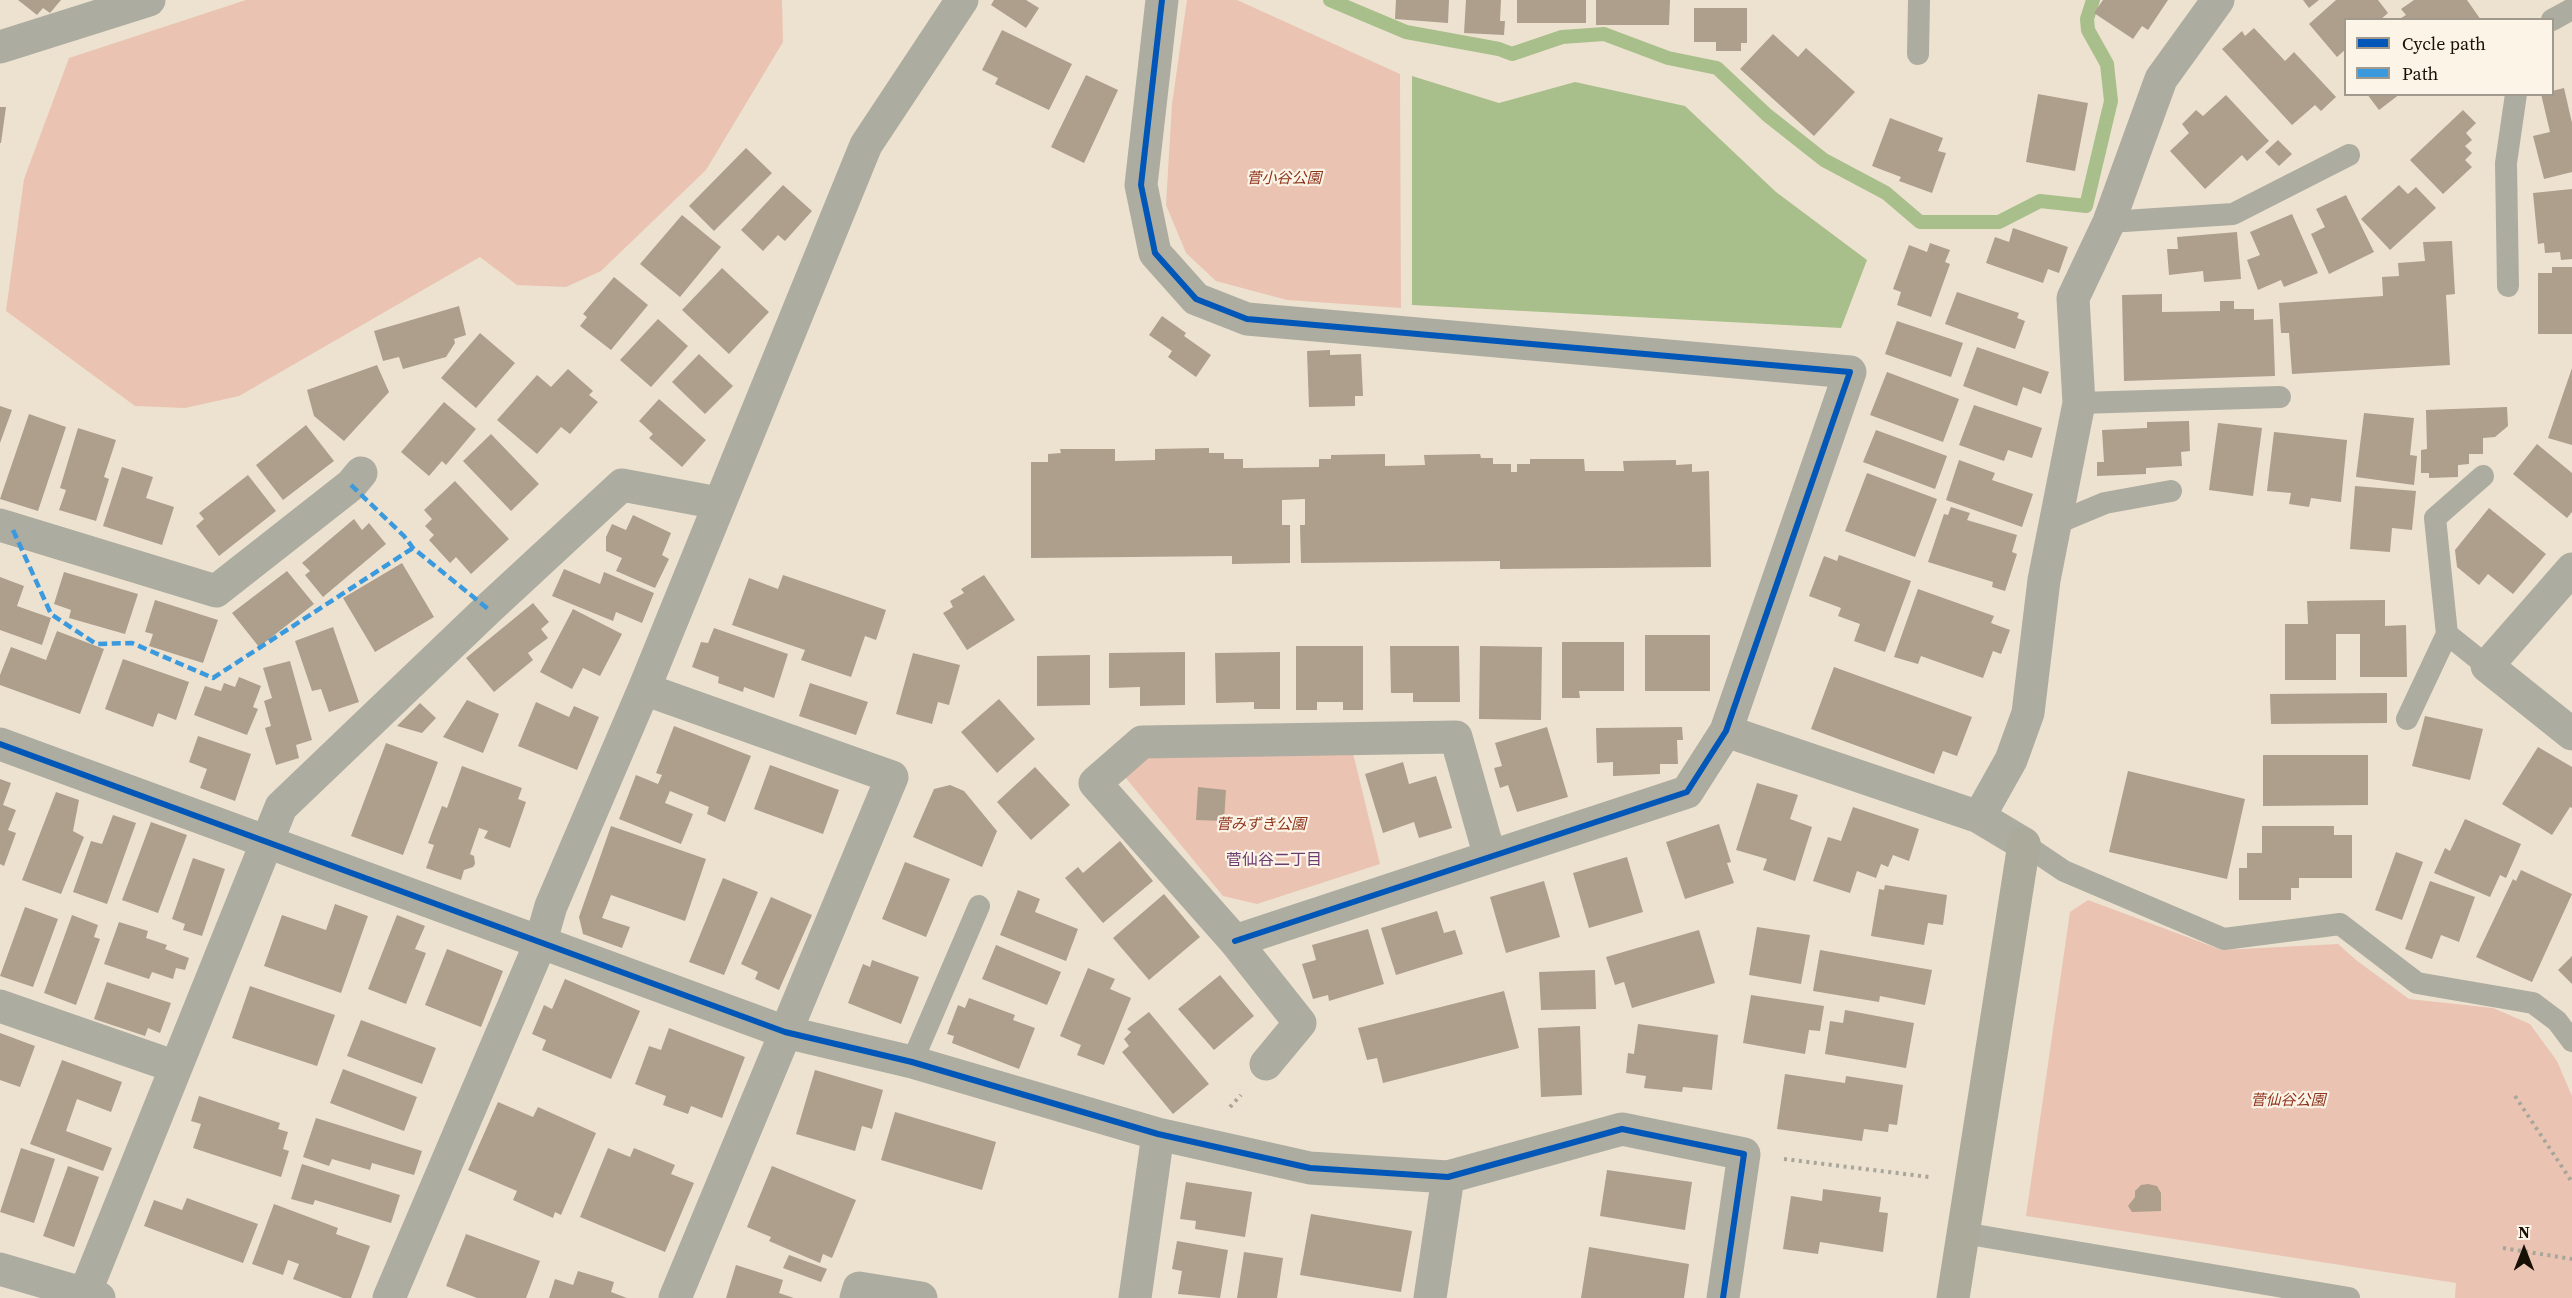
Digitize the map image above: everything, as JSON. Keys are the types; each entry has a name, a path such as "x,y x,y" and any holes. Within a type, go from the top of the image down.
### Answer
{"street":[{"path":"0,47 149,0"},
{"path":"389,1298 540,944 551,906 644,689 718,503 867,145 962,0"},
{"path":"1162,0 1141,185 1155,253 1196,299 1247,319 1850,372 1726,731 1687,792 1235,941"},
{"path":"1979,817 2011,760 2028,713 2044,580 2079,403 2073,298 2109,222 2161,79 2218,0"},
{"path":"0,525 216,591 361,474"},
{"path":"0,1269 89,1297 176,1067 281,807 479,617 622,485 718,503"},
{"path":"2572,569 2487,666 2572,734"},
{"path":"644,689 892,777 675,1298"},
{"path":"1726,731 1979,817 2024,844 1953,1298"},
{"path":"1266,1064 1300,1023 1235,941 1095,783 1142,742 1456,737 1490,857"},
{"path":"0,744 267,840 540,944 785,1032 912,1062 1158,1134 1310,1168 1448,1177 1622,1129 1744,1154 1723,1298"},
{"path":"0,1006 176,1067"},
{"path":"1135,1298 1158,1134"},
{"path":"1430,1298 1448,1177"},
{"path":"856,1298 859,1288 921,1298"}],"lane":[{"path":"1918,54 1919,0"},
{"path":"2554,19 2572,9"},
{"path":"2508,286 2506,162 2516,96"},
{"path":"2109,222 2233,214 2349,155"},
{"path":"2079,403 2280,397"},
{"path":"2407,719 2447,634 2435,518 2483,476"},
{"path":"2057,523 2105,503 2171,491"},
{"path":"2447,634 2487,666"},
{"path":"2024,844 2064,871 2224,939 2340,924 2417,983 2533,1003 2557,1021 2572,1041"},
{"path":"912,1062 979,906"},
{"path":"1963,1233 2349,1298"}],"path":[{"path":"2515,1096 2572,1182"},
{"path":"1744,1154 1929,1178"},
{"path":"2503,1248 2572,1259"}],"green space":[{"path":"246,0 782,0 783,42 706,170 601,271 566,287 517,285 480,257 239,396 185,408 135,406 6,311 24,179 69,58"},
{"name":"菅小谷公園","path":"1187,0 1237,0 1400,74 1401,308 1287,300 1216,281 1186,253 1166,205 1172,104"},
{"name":"菅みずき公園","path":"1151,753 1353,753 1380,864 1257,904 1223,896 1125,777"},
{"name":"菅仙谷公園","path":"2088,900 2222,950 2338,944 2409,999 2493,1008 2530,1024 2557,1061 2572,1096 2572,1298 2455,1298 2456,1283 2026,1216 2070,912"}],"shaded area":[{"path":"1412,76 1499,103 1575,82 1685,106 1776,192 1867,260 1841,328 1412,305"}],"building":[{"path":"18,0 61,0 50,13 43,8 37,15"},
{"path":"994,0 1026,0 1039,8 1026,28 991,5"},
{"path":"1396,0 1449,0 1448,23 1395,19"},
{"path":"1466,0 1501,0 1500,21 1505,21 1504,35 1464,33"},
{"path":"1517,0 1586,0 1586,23 1517,23"},
{"path":"1596,0 1670,0 1669,25 1596,25"},
{"path":"2103,0 2168,0 2148,30 2142,26 2133,39 2094,13"},
{"path":"2303,0 2319,0 2309,8"},
{"path":"2336,0 2378,0 2388,13 2382,18 2344,18 2344,51 2337,57 2309,24"},
{"path":"2414,0 2467,0 2480,18 2401,18 2406,15 2401,9"},
{"path":"1694,8 1747,8 1747,43 1741,43 1741,51 1716,51 1716,42 1694,42"},
{"path":"2254,28 2285,61 2294,52 2336,97 2321,111 2315,105 2292,125 2222,49 2242,31 2245,36"},
{"path":"1002,30 1072,64 1049,110 995,84 998,78 982,70"},
{"path":"1773,34 1798,57 1806,48 1855,92 1814,136 1740,69"},
{"path":"1086,75 1118,90 1084,163 1051,147"},
{"path":"2564,88 2572,123 2572,172 2544,179 2533,136 2550,132 2541,96 2554,96 2554,90"},
{"path":"2038,94 2088,103 2075,171 2026,162"},
{"path":"2226,95 2269,141 2247,161 2242,155 2205,189 2170,151 2189,133 2182,124 2196,110 2203,116"},
{"path":"2368,96 2397,96 2379,110"},
{"path":"0,107 6,107 1,143 0,143"},
{"path":"2463,110 2476,123 2466,133 2472,140 2465,146 2472,153 2465,160 2472,167 2443,194 2410,160"},
{"path":"1890,118 1943,138 1938,151 1946,153 1932,193 1899,181 1901,177 1872,166"},
{"path":"2278,140 2292,154 2279,166 2265,152"},
{"path":"746,148 772,173 714,231 689,206"},
{"path":"783,185 812,211 785,241 778,235 763,251 741,230"},
{"path":"2399,185 2408,194 2416,187 2436,208 2390,250 2361,219"},
{"path":"2572,189 2572,259 2561,260 2560,252 2545,253 2544,243 2538,244 2533,193"},
{"path":"2346,195 2374,252 2329,274 2311,234 2325,227 2316,209"},
{"path":"2292,214 2318,273 2284,287 2281,280 2258,290 2247,260 2260,255 2250,232"},
{"path":"682,215 721,247 680,297 640,264"},
{"path":"2013,228 2068,247 2059,273 2048,269 2043,283 1986,263 1995,237 2009,242"},
{"path":"2237,232 2241,279 2204,282 2203,271 2169,275 2167,249 2178,249 2177,237"},
{"path":"2452,241 2455,294 2446,295 2450,365 2292,374 2289,333 2281,333 2279,303 2383,296 2382,277 2399,276 2398,263 2425,261 2423,242"},
{"path":"1930,243 1950,250 1945,262 1950,264 1931,317 1897,305 1901,292 1893,289 1909,245 1927,252"},
{"path":"2552,267 2572,267 2572,334 2538,334 2538,273 2552,273"},
{"path":"722,268 769,312 729,354 682,310"},
{"path":"614,277 648,305 611,350 580,326 587,317 583,314"},
{"path":"1957,292 2019,313 2017,318 2025,321 2015,349 1945,324"},
{"path":"2162,294 2162,312 2220,311 2220,301 2234,301 2234,309 2254,309 2254,320 2273,319 2275,376 2124,381 2122,295"},
{"path":"459,306 466,335 454,339 455,343 446,357 403,369 399,357 383,361 374,331"},
{"path":"1162,316 1186,333 1184,336 1211,355 1196,377 1168,357 1172,351 1149,335"},
{"path":"658,319 688,346 651,387 620,360"},
{"path":"1897,321 1963,343 1951,377 1885,354"},
{"path":"480,333 515,363 476,408 441,378"},
{"path":"1977,347 2049,372 2041,394 2023,387 2017,406 1963,386"},
{"path":"1330,350 1330,355 1361,354 1363,396 1355,396 1355,406 1309,407 1307,351"},
{"path":"699,354 733,386 705,414 672,382"},
{"path":"377,365 389,392 344,441 314,416 307,390"},
{"path":"2572,368 2572,445 2548,438"},
{"path":"568,369 593,391 589,395 598,402 570,434 561,427 537,454 497,420 537,375 551,387"},
{"path":"1887,372 1959,399 1943,442 1870,415"},
{"path":"659,399 706,440 682,467 649,438 653,434 639,421"},
{"path":"444,402 476,429 446,465 442,461 429,476 401,452"},
{"path":"1974,405 2042,428 2032,458 2008,450 2004,461 1959,445"},
{"path":"0,406 12,410 0,443"},
{"path":"2507,407 2508,426 2495,437 2483,438 2483,454 2469,454 2469,464 2458,465 2458,477 2429,478 2429,473 2421,473 2421,450 2427,449 2426,410"},
{"path":"2364,413 2414,418 2410,455 2417,456 2414,485 2356,477"},
{"path":"29,414 66,427 38,511 0,499"},
{"path":"2189,421 2190,451 2181,452 2182,466 2146,468 2146,474 2097,476 2097,462 2104,462 2102,430 2147,428 2147,422"},
{"path":"2218,423 2262,428 2253,496 2209,490"},
{"path":"306,425 334,461 283,500 256,465"},
{"path":"78,428 116,440 104,477 109,479 96,521 59,510 66,490 60,488"},
{"path":"1876,430 1947,456 1935,489 1863,462"},
{"path":"2274,432 2347,440 2341,502 2311,498 2309,507 2289,504 2291,493 2267,491"},
{"path":"491,434 539,484 511,511 463,461"},
{"path":"2537,444 2572,473 2572,512 2567,518 2513,474"},
{"path":"1209,448 1209,453 1224,453 1224,459 1243,459 1243,468 1319,467 1319,459 1331,459 1331,455 1385,454 1385,466 1425,465 1424,455 1480,454 1481,458 1493,458 1493,464 1511,464 1511,472 1517,472 1517,464 1530,464 1530,459 1584,459 1585,471 1624,471 1623,461 1676,460 1676,465 1692,464 1692,472 1709,471 1711,567 1500,569 1500,561 1301,563 1300,525 1305,525 1305,499 1282,500 1282,525 1290,525 1290,563 1232,564 1232,556 1031,558 1031,462 1048,462 1048,454 1061,453 1060,449 1115,449 1115,461 1155,460 1155,449"},
{"path":"1959,460 1995,473 1992,480 2033,494 2022,527 1946,500"},
{"path":"122,467 153,477 146,498 174,507 162,545 103,526"},
{"path":"1867,473 1937,499 1915,557 1845,531"},
{"path":"248,475 276,511 219,556 196,526 204,519 199,513"},
{"path":"455,481 509,539 471,574 456,557 450,563 429,540 434,535 425,526 432,519 424,510"},
{"path":"2355,486 2416,491 2412,530 2392,528 2390,552 2350,549"},
{"path":"1951,507 1970,513 1967,520 2017,535 2012,552 2017,554 2005,591 1992,587 1993,582 1928,562 1944,514 1948,515"},
{"path":"2489,508 2546,554 2513,594 2488,574 2479,585 2457,567 2455,550"},
{"path":"633,515 671,533 662,555 669,559 655,588 616,571 622,558 606,551 606,537 612,524 626,530"},
{"path":"354,519 362,530 369,523 386,544 323,597 305,575 310,571 302,563"},
{"path":"1839,555 1911,581 1885,652 1854,641 1860,624 1838,616 1841,608 1809,596 1824,556 1837,561"},
{"path":"402,563 434,617 375,652 343,598"},
{"path":"564,569 600,584 604,572 654,593 642,623 616,612 613,621 552,596"},
{"path":"287,571 314,604 259,647 232,613"},
{"path":"64,572 138,594 125,634 69,618 71,610 54,604"},
{"path":"783,575 886,610 876,640 865,636 851,677 801,660 805,650 732,625 749,578 778,589"},
{"path":"984,575 1015,620 967,650 943,613 953,607 950,601 964,593 961,589"},
{"path":"0,577 24,586 17,606 51,618 42,645 0,630"},
{"path":"1918,589 1994,616 1991,623 2010,630 2001,654 1993,651 1983,678 1921,656 1918,664 1894,657"},
{"path":"155,600 218,620 203,663 149,646 153,634 145,632"},
{"path":"2385,600 2385,626 2406,625 2407,677 2360,677 2360,634 2336,634 2336,680 2285,680 2285,624 2308,624 2307,601"},
{"path":"533,603 549,622 541,629 548,638 528,653 533,660 494,692 466,658"},
{"path":"573,609 622,634 600,676 583,668 572,689 540,672"},
{"path":"333,627 359,702 329,712 321,689 312,691 295,641"},
{"path":"714,628 788,654 774,698 744,687 743,692 718,683 719,677 692,667 701,642 708,643"},
{"path":"57,631 104,649 80,714 0,685 0,675 11,647 46,660"},
{"path":"1645,635 1710,635 1710,691 1645,691"},
{"path":"1562,642 1624,642 1624,691 1579,691 1580,698 1562,698"},
{"path":"1296,646 1363,646 1363,710 1343,710 1343,702 1317,702 1317,710 1296,710"},
{"path":"1390,646 1459,646 1460,702 1413,702 1413,693 1391,693"},
{"path":"1480,646 1542,647 1541,720 1479,719"},
{"path":"1185,652 1185,705 1140,706 1140,687 1109,688 1109,653"},
{"path":"1280,652 1280,709 1254,709 1254,702 1216,703 1215,653"},
{"path":"913,653 960,665 949,705 938,702 932,724 896,714"},
{"path":"1090,655 1090,705 1037,706 1037,656"},
{"path":"123,659 189,682 176,720 158,713 153,727 105,709"},
{"path":"290,661 312,740 296,745 299,758 276,765 265,728 271,726 264,701 272,698 263,668"},
{"path":"1834,667 1972,717 1957,756 1943,751 1934,774 1811,729"},
{"path":"239,677 261,686 253,707 258,709 247,735 194,715 205,686 221,691 224,683 235,687"},
{"path":"810,683 868,702 856,735 799,716"},
{"path":"2387,693 2387,723 2271,724 2270,694"},
{"path":"999,699 1035,739 997,773 961,732"},
{"path":"467,700 499,714 483,753 443,737"},
{"path":"536,702 569,717 574,706 599,717 577,770 518,746"},
{"path":"420,703 436,718 422,733 397,726"},
{"path":"2425,716 2483,729 2470,780 2412,766"},
{"path":"674,726 751,756 725,822 707,814 709,807 670,791 665,803 693,814 681,844 619,819 636,775 658,784 662,775 656,773"},
{"path":"1547,727 1568,797 1517,812 1508,785 1500,788 1494,768 1502,766 1495,743"},
{"path":"1682,727 1683,740 1677,740 1678,764 1660,764 1660,774 1613,776 1613,762 1597,763 1596,728"},
{"path":"198,736 251,754 235,801 200,788 207,769 189,762"},
{"path":"386,743 438,762 403,855 351,836"},
{"path":"2538,747 2572,767 2572,808 2570,807 2552,835 2502,804"},
{"path":"2263,755 2368,755 2368,805 2263,806"},
{"path":"1403,762 1409,784 1436,776 1452,828 1419,838 1414,822 1383,833 1365,774"},
{"path":"770,765 839,790 823,834 754,809"},
{"path":"462,766 522,788 518,799 526,802 510,848 484,838 488,831 479,828 470,854 474,856 475,864 464,870 461,880 426,868 434,845 428,843 442,806 447,808"},
{"path":"1035,767 1070,805 1031,840 997,802"},
{"path":"2128,771 2245,799 2227,879 2109,852"},
{"path":"0,779 11,783 3,805 16,810 8,830 16,833 4,866 0,864"},
{"path":"1757,783 1798,795 1790,819 1812,827 1795,881 1763,870 1767,859 1736,850"},
{"path":"950,785 964,791 997,831 982,867 913,837 934,789"},
{"path":"1198,787 1226,790 1224,821 1196,820"},
{"path":"56,792 79,800 73,831 84,837 61,894 22,880"},
{"path":"1853,807 1919,829 1909,861 1893,855 1888,867 1881,864 1876,878 1857,871 1850,893 1813,881 1828,837 1841,841"},
{"path":"113,815 136,823 107,904 73,892 91,841 102,844"},
{"path":"2465,819 2521,844 2506,878 2500,875 2490,897 2434,873 2445,848 2450,851"},
{"path":"151,822 187,835 158,913 122,900"},
{"path":"1719,824 1731,862 1727,863 1734,883 1685,899 1666,842"},
{"path":"611,826 706,859 685,921 611,895 602,918 630,927 622,948 583,934 579,917"},
{"path":"2262,826 2334,826 2334,835 2352,835 2352,878 2299,878 2299,888 2291,888 2291,900 2239,900 2239,868 2247,868 2247,853 2262,853"},
{"path":"1120,841 1153,881 1103,923 1065,878 1078,867 1083,873"},
{"path":"2396,852 2423,862 2402,920 2375,910"},
{"path":"1627,857 1643,912 1589,928 1573,873"},
{"path":"193,858 225,869 202,936 183,930 185,924 172,919"},
{"path":"905,862 950,879 926,937 882,919"},
{"path":"2521,870 2572,894 2532,982 2476,957 2513,879 2516,881"},
{"path":"723,878 758,892 724,975 689,962"},
{"path":"1544,881 1560,937 1506,953 1490,897"},
{"path":"2430,881 2475,897 2459,942 2441,935 2432,959 2405,949"},
{"path":"1885,885 1947,895 1943,925 1928,923 1924,945 1871,936 1879,889 1884,890"},
{"path":"1018,890 1040,899 1035,912 1078,929 1066,961 1000,935"},
{"path":"1164,894 1200,937 1149,980 1113,938"},
{"path":"771,897 812,915 779,990 755,979 758,972 741,964"},
{"path":"335,904 368,916 341,993 264,966 282,915 326,930"},
{"path":"25,907 58,919 33,987 0,976"},
{"path":"1437,911 1444,933 1455,930 1463,954 1396,975 1381,928"},
{"path":"72,915 98,925 94,937 100,939 76,1005 44,993"},
{"path":"397,915 425,926 415,949 426,953 406,1004 368,989"},
{"path":"119,922 148,931 146,938 167,945 165,949 189,958 185,970 176,968 173,979 152,972 149,979 104,964"},
{"path":"1757,927 1810,935 1801,984 1749,975"},
{"path":"1368,929 1384,984 1329,1001 1328,995 1313,999 1302,964 1316,960 1312,945"},
{"path":"1699,930 1715,983 1632,1008 1624,982 1615,985 1606,957"},
{"path":"996,945 1061,972 1047,1005 982,979"},
{"path":"447,949 503,971 481,1027 425,1005"},
{"path":"1820,950 1932,970 1925,1005 1880,996 1879,1002 1813,991"},
{"path":"2572,956 2572,984 2558,970"},
{"path":"872,960 919,977 901,1024 848,1003 863,964 870,967"},
{"path":"1088,968 1115,979 1110,989 1131,998 1104,1065 1077,1055 1081,1045 1060,1036"},
{"path":"1595,970 1596,1009 1541,1010 1539,972"},
{"path":"1220,975 1254,1016 1214,1050 1178,1009"},
{"path":"565,979 640,1011 611,1079 542,1050 546,1040 532,1034 544,1005 552,1009"},
{"path":"107,982 171,1003 160,1033 148,1028 145,1036 94,1019"},
{"path":"250,986 335,1015 317,1066 232,1038"},
{"path":"1504,991 1519,1048 1383,1083 1377,1058 1367,1060 1358,1028"},
{"path":"1751,995 1824,1006 1820,1031 1809,1030 1805,1054 1743,1043"},
{"path":"969,998 1015,1015 1013,1020 1035,1028 1019,1069 952,1043 954,1036 947,1034 958,1005 965,1008"},
{"path":"1845,1010 1914,1023 1906,1068 1825,1054 1830,1021 1843,1023"},
{"path":"1149,1012 1209,1084 1173,1114 1122,1052 1129,1046 1124,1039 1131,1032 1127,1029"},
{"path":"361,1020 436,1048 422,1084 347,1056"},
{"path":"1638,1024 1718,1035 1712,1090 1683,1087 1682,1092 1644,1088 1646,1076 1626,1073 1628,1053 1634,1054"},
{"path":"1580,1026 1582,1095 1541,1097 1538,1028"},
{"path":"669,1028 745,1057 722,1118 691,1106 688,1114 663,1105 666,1096 635,1084 649,1046 661,1050"},
{"path":"0,1033 35,1046 20,1087 0,1080"},
{"path":"62,1060 122,1082 111,1112 77,1099 66,1131 112,1148 103,1171 30,1144"},
{"path":"343,1069 417,1097 404,1131 330,1103"},
{"path":"815,1070 883,1090 872,1129 862,1126 855,1151 796,1134"},
{"path":"1785,1074 1845,1083 1846,1076 1903,1085 1897,1125 1889,1124 1888,1132 1864,1129 1862,1141 1777,1129"},
{"path":"199,1096 280,1123 278,1129 288,1132 283,1149 289,1151 281,1177 193,1148 201,1124 191,1121"},
{"path":"498,1102 533,1117 538,1107 596,1133 561,1215 555,1212 553,1218 513,1200 517,1191 468,1170"},
{"path":"895,1112 996,1142 982,1190 881,1160"},
{"path":"316,1118 422,1151 414,1175 372,1163 370,1170 332,1159 329,1166 303,1157"},
{"path":"21,1148 55,1159 34,1223 0,1212"},
{"path":"608,1148 630,1157 634,1148 675,1165 671,1174 694,1183 665,1252 580,1217"},
{"path":"302,1164 400,1195 391,1223 315,1200 313,1205 291,1199"},
{"path":"68,1166 99,1177 74,1247 43,1236"},
{"path":"772,1166 856,1200 832,1258 823,1254 820,1263 769,1241 771,1237 747,1227"},
{"path":"1607,1170 1692,1182 1685,1230 1600,1216"},
{"path":"1186,1182 1252,1192 1245,1237 1195,1229 1196,1221 1180,1219"},
{"path":"2141,1185 2157,1186 2161,1193 2161,1211 2132,1212 2128,1206 2135,1197 2135,1191"},
{"path":"1823,1189 1881,1197 1879,1212 1888,1213 1883,1252 1820,1242 1818,1254 1783,1249 1791,1196 1822,1201"},
{"path":"187,1198 258,1224 243,1263 144,1226 154,1200 182,1210"},
{"path":"274,1204 338,1228 336,1234 370,1246 351,1298 343,1298 293,1279 299,1264 288,1260 283,1275 252,1264"},
{"path":"1311,1214 1412,1231 1401,1292 1300,1275"},
{"path":"466,1234 540,1261 526,1298 477,1298 446,1286"},
{"path":"1177,1241 1228,1250 1220,1298 1178,1294 1182,1271 1172,1269"},
{"path":"1589,1247 1689,1264 1684,1298 1581,1298"},
{"path":"1244,1252 1283,1258 1277,1298 1237,1298"},
{"path":"789,1255 827,1269 821,1282 783,1268"},
{"path":"736,1265 783,1280 779,1293 794,1298 726,1298"},
{"path":"578,1271 614,1282 611,1292 627,1298 549,1298 555,1279 573,1285"}],"waterway":[{"path":"1330,0 1406,32 1499,49 1512,54 1562,37 1604,34 1668,58 1717,68 1767,115 1824,160 1886,193 1920,222 1999,222 2040,201 2086,206 2111,101 2107,64 2088,30 2087,19 2093,0"}],"marked path":[{"path":"351,485 404,536 413,548 488,609"},
{"path":"13,530 51,614 96,644 132,643 213,678 413,548"}],"cycle path":[{"path":"1162,0 1141,185 1155,253 1196,299 1247,319 1850,372 1726,731 1687,792 1235,941"},
{"path":"0,744 785,1032 912,1062 1158,1134 1310,1168 1448,1177 1622,1129 1744,1154 1723,1298"}],"district":[{"name":"菅仙谷二丁目","path":"1274,861"}]}
